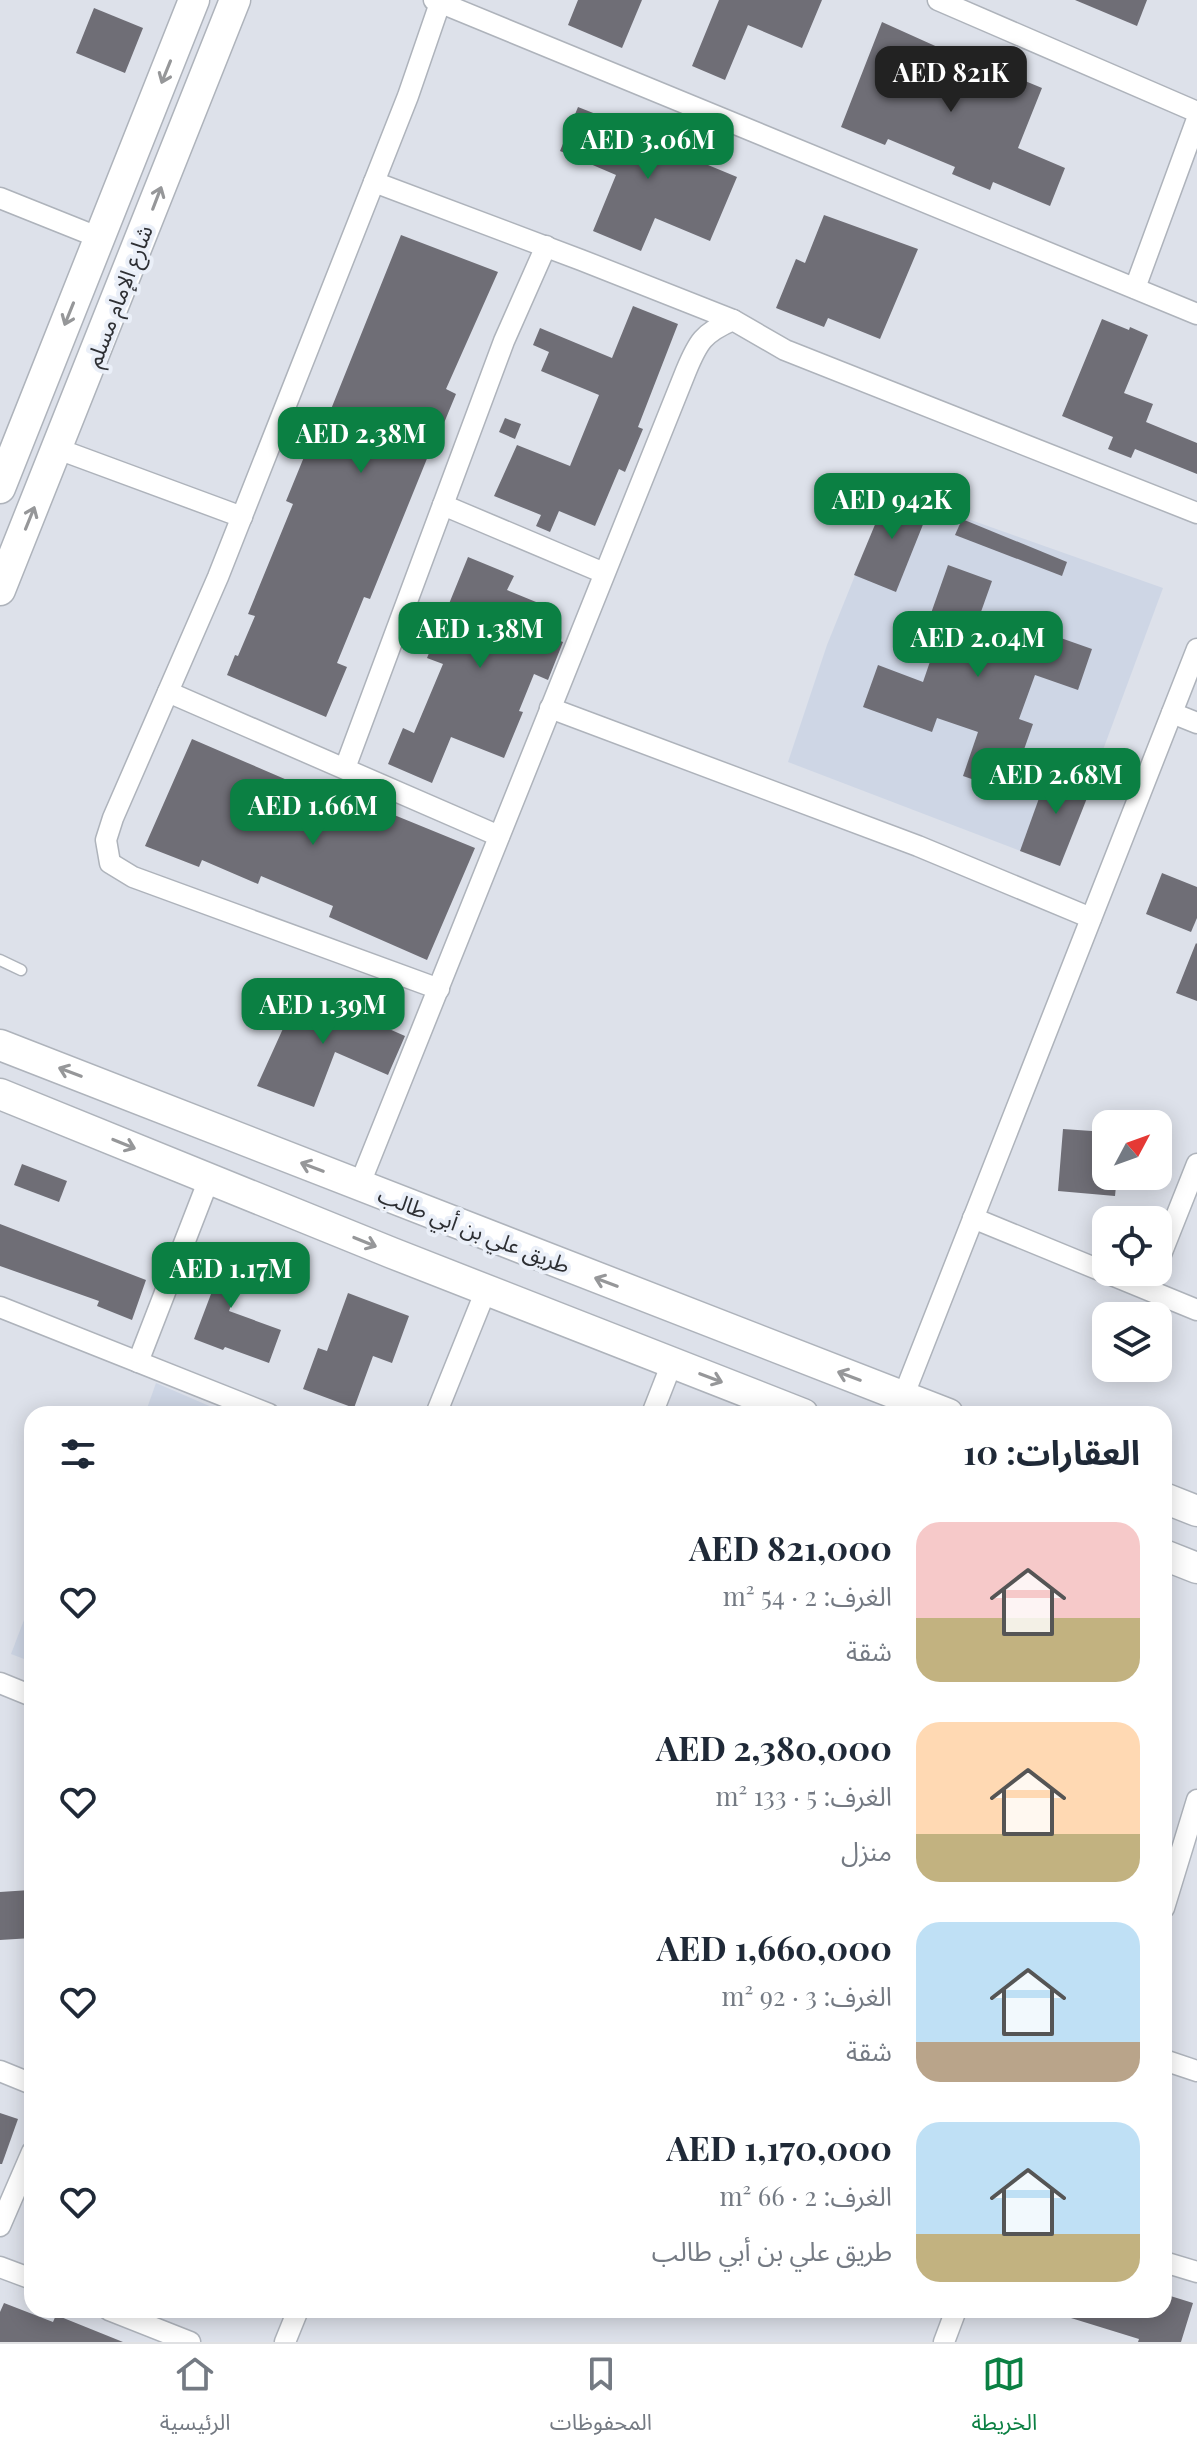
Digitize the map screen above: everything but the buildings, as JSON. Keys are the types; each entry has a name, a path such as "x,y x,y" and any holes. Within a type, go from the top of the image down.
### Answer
{"main road":[{"name":"شارع الإمام مسلم","path":"0,488 194,0"},
{"name":"شارع الإمام مسلم","path":"0,590 235,0"},
{"name":"طريق علي بن أبي طالب","path":"0,1045 927,1406"},
{"path":"0,1094 782,1406"},
{"path":"1172,1501 1197,1511"},
{"path":"1172,1558 1197,1568"}],"street":[{"path":"938,0 1197,112"},
{"path":"439,989 133,877 110,863 106,840 242,517 408,96 438,1 1197,314"},
{"path":"1135,288 1197,119"},
{"path":"374,182 733,320 785,350 1197,513"},
{"path":"0,198 100,238"},
{"path":"345,768 504,341 546,246"},
{"path":"359,1186 697,345 716,327 733,320"},
{"path":"58,449 242,517"},
{"path":"443,505 604,573"},
{"path":"903,1397 1197,649"},
{"path":"168,692 499,836"},
{"path":"550,708 918,846 1091,918"},
{"path":"1172,713 1197,723"},
{"path":"1172,1227 1197,1164"},
{"path":"138,1362 209,1179"},
{"path":"973,1218 1092,1260"},
{"path":"1158,1286 1197,1310"},
{"path":"439,1406 486,1290"},
{"path":"0,1307 249,1406"},
{"path":"655,1406 672,1363"},
{"path":"0,1683 24,1693"},
{"path":"1172,1882 1197,1800"},
{"path":"1172,2063 1197,2071"},
{"path":"0,2071 24,2081"},
{"path":"0,2226 24,2170"},
{"path":"1172,2264 1197,2272"},
{"path":"0,2267 24,2276"},
{"path":"129,2318 190,2342"},
{"path":"285,2342 295,2318"},
{"path":"944,2342 953,2318"}],"lane":[{"path":"0,960 21,970"}],"shaded area":[{"path":"889,491 1163,588 1060,866 788,762 827,645"},
{"path":"156,1383 209,1406 148,1406"},
{"path":"24,1620 24,1659 11,1654"}]}
